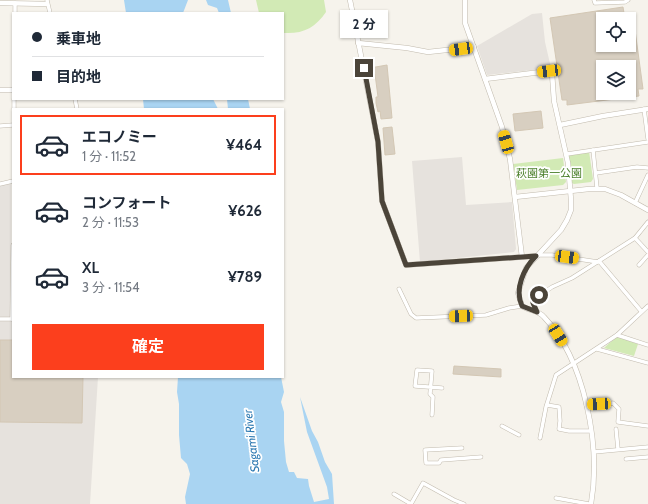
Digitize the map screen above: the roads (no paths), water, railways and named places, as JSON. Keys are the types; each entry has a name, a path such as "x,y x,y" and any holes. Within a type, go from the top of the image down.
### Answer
{"street":[{"path":"350,0 378,142 382,201 406,265 537,255 559,256 598,262 641,311"},
{"path":"465,0 465,23 506,142 515,197 522,257"},
{"path":"594,0 595,3 625,2 628,0"},
{"path":"0,3 47,2 50,12"},
{"path":"15,3 15,12"},
{"path":"358,43 407,48 428,52 474,47"},
{"path":"485,79 551,72 554,101 567,154 571,191 571,210 561,230 526,268 518,296 522,306"},
{"path":"0,90 12,90"},
{"path":"560,126 610,114 646,109 648,141 567,154"},
{"path":"0,126 12,125"},
{"path":"593,150 597,188"},
{"path":"596,173 637,167 648,168"},
{"path":"635,203 648,175"},
{"path":"0,184 12,181"},
{"path":"515,197 597,188 612,191 648,210"},
{"path":"537,312 533,300 552,287 564,283 634,238 648,222"},
{"path":"634,238 648,252"},
{"path":"639,265 648,255"},
{"path":"399,289 411,314 416,318 476,316 522,306 544,316 551,325 575,363 593,436 594,452 593,493 590,504 556,498"},
{"path":"540,438 547,405 556,375 597,350 616,336 648,306"},
{"path":"0,319 12,320"},
{"path":"616,336 648,345"},
{"path":"597,350 648,363"},
{"path":"432,415 433,397 430,394 431,387 432,371 416,370 415,386 431,387 442,388"},
{"path":"586,405 613,403 619,409 618,422 648,426"},
{"path":"547,405 559,407 559,429 569,432 589,431"},
{"path":"502,426 519,435"},
{"path":"616,429 618,449"},
{"path":"594,452 648,446"},
{"path":"462,448 425,450 426,464 439,463 441,460 481,457"},
{"path":"631,448 633,458"},
{"path":"455,449 455,459"},
{"path":"626,459 648,457"},
{"path":"394,494 411,504 423,483 464,504"}],"water":[{"path":"124,0 188,0 183,12 126,12"},
{"path":"206,0 228,0 231,12 219,12 217,8 208,5"},
{"path":"143,100 214,100 218,108 144,108"},
{"path":"227,100 248,100 250,108 228,108"},
{"name":"Sagami River","path":"178,378 281,378 284,392 281,402 284,412 284,441 286,462 289,472 294,472 297,478 308,479 314,502 329,499 327,487 307,432 300,397 312,431 318,442 325,462 332,474 334,504 186,504 185,497 190,474 187,464 181,458 179,404 177,392"}],"park label":[{"name":"萩園第一公園","path":"549,173"}]}
